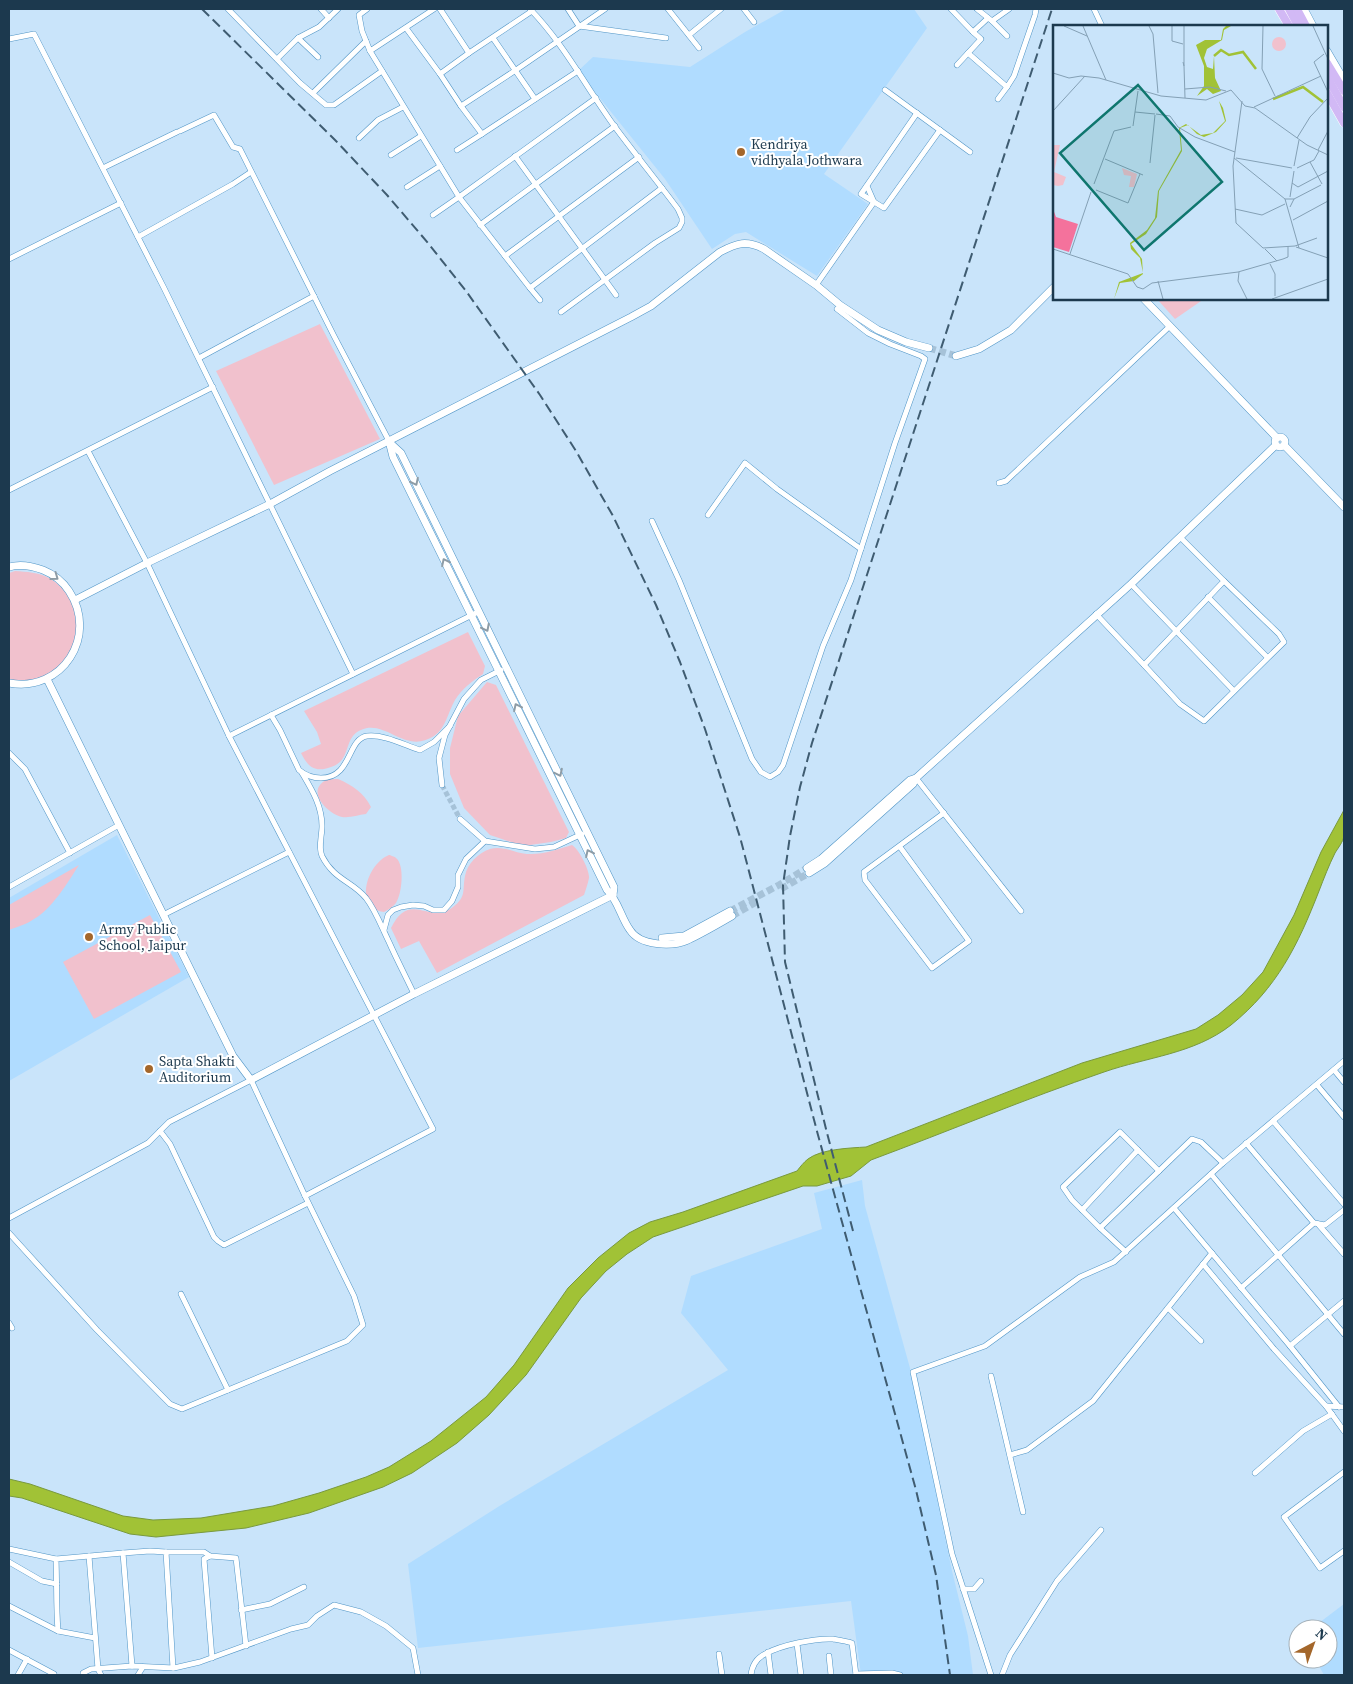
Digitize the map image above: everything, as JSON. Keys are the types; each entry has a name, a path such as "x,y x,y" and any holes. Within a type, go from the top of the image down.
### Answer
{"main road":[{"path":"1279,9 1287,25"},
{"path":"1289,9 1302,25"},
{"path":"1297,9 1302,25"},
{"path":"1328,65 1344,91"},
{"path":"1328,79 1344,107"},
{"path":"1328,95 1344,123"}],"street":[{"path":"228,9 326,105 334,105 382,71"},
{"path":"321,9 329,18"},
{"path":"277,59 298,38 319,27 338,9"},
{"path":"353,9 358,15 370,51 459,197 540,300"},
{"path":"358,15 368,9"},
{"path":"370,51 434,9"},
{"path":"440,9 469,53"},
{"path":"568,9 579,26 666,38"},
{"path":"461,106 605,9"},
{"path":"668,9 698,48"},
{"path":"689,35 721,9"},
{"path":"744,9 754,22"},
{"path":"951,9 981,38 957,65"},
{"path":"978,9 1007,36"},
{"path":"973,32 1009,9"},
{"path":"998,99 1014,76 1036,9"},
{"path":"1094,9 1102,25"},
{"path":"1304,9 1312,25"},
{"path":"440,74 531,10 558,42 615,126 678,209 682,218 679,228 655,242 561,312"},
{"path":"406,28 482,134"},
{"path":"9,39 34,34 199,358 352,674"},
{"path":"298,38 318,57"},
{"path":"493,38 535,99"},
{"path":"313,94 366,41"},
{"path":"968,53 1007,87"},
{"path":"1328,53 1344,80"},
{"path":"457,150 578,71"},
{"path":"885,90 970,152"},
{"path":"433,215 596,98"},
{"path":"359,138 378,120 403,107"},
{"path":"917,114 861,194 884,208 940,130"},
{"path":"103,168 214,115 233,147 240,149 389,442 401,453 475,614 584,832 614,887 613,895 630,931 650,937 668,939 684,936 731,913"},
{"path":"480,225 615,126"},
{"path":"391,155 422,136"},
{"path":"515,156 616,295"},
{"path":"505,256 639,157"},
{"path":"407,187 440,166"},
{"path":"138,237 252,172"},
{"path":"530,288 662,188"},
{"path":"816,285 874,202"},
{"path":"9,259 121,203"},
{"path":"75,600 270,504 632,318 651,306 720,252 732,246 744,243 756,245 781,260 840,305 878,330 906,342 929,348"},
{"path":"956,356 979,349 1012,330 1053,288"},
{"path":"199,358 314,296"},
{"path":"1145,300 1280,447 1284,445 1344,507"},
{"path":"652,521 679,580 752,759 761,772 770,777 778,772 783,765 824,646 851,580 892,451 925,359 868,334 837,309"},
{"path":"999,483 1006,481 1170,326"},
{"path":"9,490 213,387"},
{"path":"808,870 832,856 913,784 916,778 1131,584 1276,442"},
{"path":"88,450 147,563 229,736 433,1129 305,1196"},
{"path":"708,515 745,463 777,489 861,549"},
{"path":"1096,614 1180,704 1204,721 1284,642 1180,537"},
{"path":"9,567 31,566 49,572 64,584 75,600 80,618 80,636 74,654 62,668 47,679 33,684 18,685 9,683"},
{"path":"1144,665 1224,581"},
{"path":"1131,584 1234,691"},
{"path":"1208,597 1267,657"},
{"path":"229,736 475,614"},
{"path":"442,785 439,758 445,735 464,699 481,680 503,669"},
{"path":"9,1233 97,1330 170,1404 182,1409 346,1341 363,1325 354,1296 308,1204 251,1080 233,1056 47,679"},
{"path":"271,715 299,770 316,796 320,812 321,853 324,859 337,876 351,885 365,898 384,930 414,994"},
{"path":"302,773 316,778 329,778 334,775 340,771 360,738 368,736 384,738 420,750 434,742 450,726"},
{"path":"9,753 26,769 70,853"},
{"path":"916,778 1021,911"},
{"path":"900,847 969,941 932,968 866,880 864,872 944,813"},
{"path":"460,819 485,841 534,850 554,847 584,832"},
{"path":"9,887 119,825"},
{"path":"384,930 388,915 393,910 401,907 413,905 424,906 433,910 444,910 452,901 458,887 458,875 466,859 485,841"},
{"path":"163,915 289,852"},
{"path":"9,1218 148,1143 168,1122 414,994 613,895"},
{"path":"991,1675 952,1554 913,1372 985,1346 1080,1277 1114,1262 1223,1163 1344,1061"},
{"path":"1334,1070 1344,1082"},
{"path":"1317,1085 1344,1117"},
{"path":"1272,1121 1344,1204"},
{"path":"160,1131 170,1144 214,1237 224,1245 308,1204"},
{"path":"1126,1252 1072,1200 1063,1188 1120,1132 1159,1170"},
{"path":"1100,1228 1192,1139 1201,1142 1223,1163"},
{"path":"1246,1144 1344,1254"},
{"path":"1082,1210 1138,1150"},
{"path":"1211,1174 1344,1334"},
{"path":"1174,1208 1341,1407"},
{"path":"1316,1224 1325,1226 1344,1210"},
{"path":"1241,1288 1316,1224"},
{"path":"1010,1455 1027,1450 1093,1401 1212,1253"},
{"path":"1203,1264 1274,1349 1326,1406 1344,1431"},
{"path":"181,1294 228,1390"},
{"path":"1290,1346 1344,1301"},
{"path":"1168,1308 1201,1341"},
{"path":"992,1376 1023,1512"},
{"path":"1326,1406 1341,1407"},
{"path":"1255,1473 1303,1431 1332,1414"},
{"path":"1344,1472 1284,1517 1320,1568 1344,1551"},
{"path":"1002,1675 1010,1655 1057,1581 1101,1530"},
{"path":"9,1549 56,1559 150,1551 204,1552 210,1556 236,1558 246,1646"},
{"path":"166,1552 173,1668"},
{"path":"123,1553 132,1666"},
{"path":"89,1556 98,1669 101,1675"},
{"path":"210,1556 204,1559 212,1658"},
{"path":"56,1559 57,1584 55,1596 58,1631"},
{"path":"9,1562 42,1581 57,1584"},
{"path":"963,1589 974,1589 982,1581"},
{"path":"241,1610 270,1604 304,1587"},
{"path":"83,1675 83,1673 91,1670 132,1666 173,1668 212,1658 308,1625 317,1616 334,1605 361,1612 386,1626 413,1648 418,1675"},
{"path":"9,1606 58,1631 95,1638"},
{"path":"751,1675 754,1663 768,1652 822,1639 834,1639 852,1643 856,1674 892,1673 900,1675"},
{"path":"797,1644 801,1675"},
{"path":"9,1650 54,1675"},
{"path":"768,1652 771,1675"},
{"path":"719,1654 722,1675"},
{"path":"829,1656 831,1675"},
{"path":"18,1675 27,1659"},
{"path":"138,1675 143,1667"}],"shaded area":[{"name":"Kendriya vidhyala Jothwara","path":"786,9 914,9 927,28 824,174 868,204 817,276 746,232 735,234 712,249 665,179 578,71 593,57 690,67 745,32"},
{"path":"1158,300 1203,300 1175,319"},
{"path":"320,324 380,439 274,485 216,371"},
{"path":"15,571 37,573 49,578 62,588 71,601 76,615 77,630 75,645 68,658 57,669 43,677 22,681 9,680 9,573"},
{"path":"468,632 485,666 483,674 475,679 458,696 438,733 424,741 414,742 379,729 370,728 361,730 354,735 342,759 334,766 316,769 306,762 301,753 321,744 317,732 304,711"},
{"path":"487,682 496,685 569,832 566,838 523,846 490,835 464,808 450,774 450,748 458,716"},
{"path":"338,779 353,787 365,798 371,807 366,814 342,817 331,812 321,802 318,796 320,785 326,780"},
{"path":"1344,810 1345,830 1342,843 1335,853 1294,947 1274,981 1261,996 1247,1011 1217,1035 1186,1049 1120,1067 1016,1104 871,1160 851,1176 817,1186 803,1186 653,1237 606,1271 581,1298 526,1375 489,1415 457,1443 412,1473 383,1487 309,1513 246,1528 156,1537 130,1534 22,1498 9,1496 9,1479 30,1484 123,1516 153,1520 201,1518 273,1506 319,1493 389,1467 431,1441 486,1397 514,1365 568,1288 598,1258 629,1233 650,1222 797,1171 808,1159 820,1153 866,1147 1082,1063 1196,1029 1218,1015 1242,995 1263,972 1294,915 1321,852"},
{"name":"Army Public School, Jaipur","path":"117,835 189,977 9,1081 9,898"},
{"path":"572,845 581,855 589,875 584,895 437,973 419,941 401,949 391,928 398,917 405,911 413,909 436,913 445,912 453,907 462,896 468,867 481,853 499,848 527,854 539,854"},
{"path":"389,855 399,862 402,880 396,903 384,912 374,908 366,894 370,876 375,867"},
{"path":"79,865 59,895 41,915 9,930 9,905"},
{"path":"150,915 181,972 94,1019 63,962"},
{"path":"862,1180 865,1206 910,1368 952,1571 968,1636 973,1675 861,1675 851,1601 418,1648 408,1564 501,1505 728,1370 681,1313 691,1276 822,1229 814,1193"},
{"path":"1344,1604 1344,1675 1324,1675 1321,1669 1338,1669 1338,1619 1324,1619"}],"tunnel":[{"path":"929,348 956,356"},
{"path":"442,785 460,819"},
{"path":"730,911 807,868"},
{"path":"781,889 809,873"},
{"path":"732,916 758,901"}],"railway":[{"path":"202,9 336,141 387,195 466,291 540,395 576,451 613,516 656,605 705,729 740,837 818,1135 916,1490 936,1575 950,1675"},
{"path":"853,1231 785,962 783,885 790,836 800,787 812,743 1052,9"}],"place":[{"name":"Kendriya vidhyala Jothwara","path":"741,152"},
{"name":"Army Public School, Jaipur","path":"89,937"},
{"name":"Sapta Shakti Auditorium","path":"149,1069"}]}
